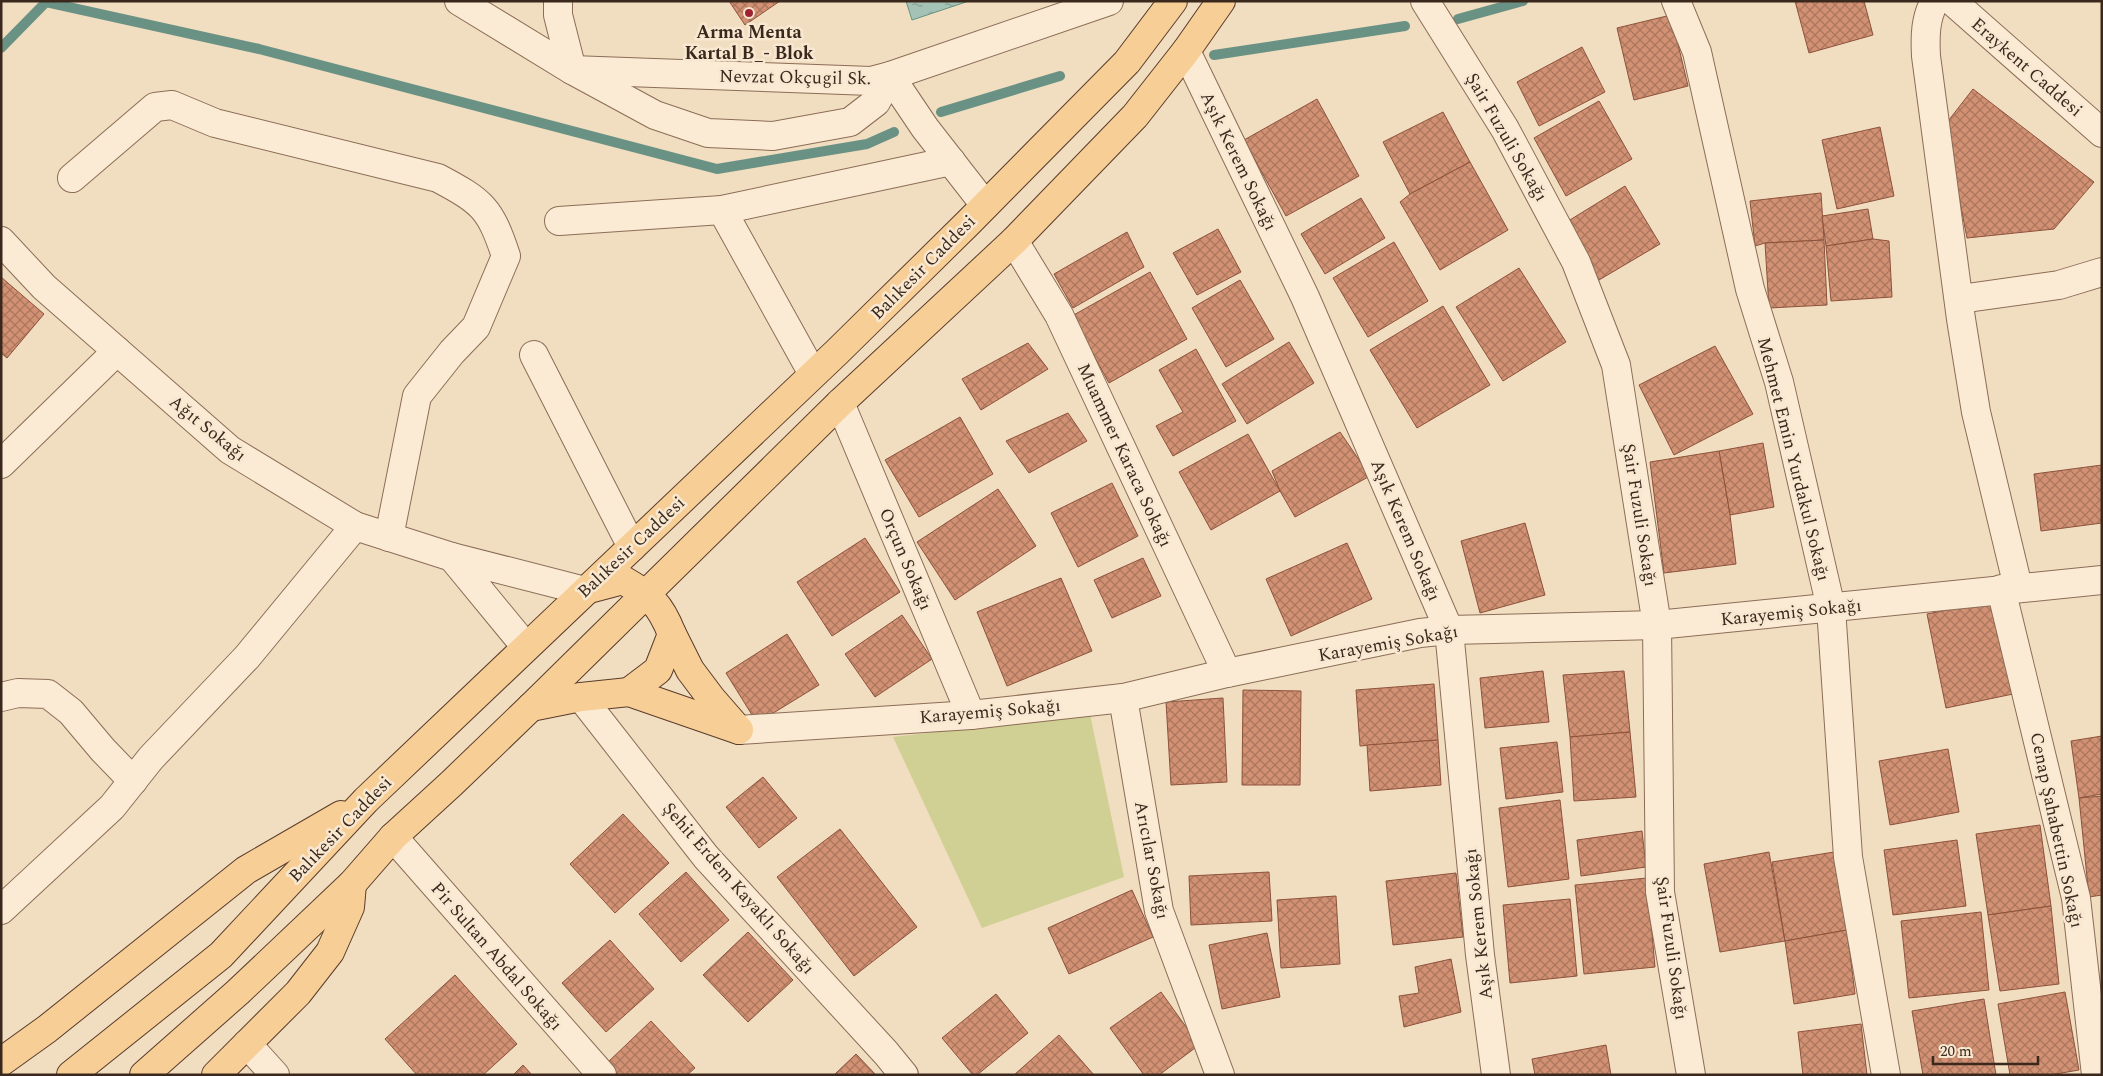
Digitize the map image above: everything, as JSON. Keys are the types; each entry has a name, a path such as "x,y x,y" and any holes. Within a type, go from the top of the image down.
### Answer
{"main road":[{"name":"Balıkesir Caddesi","path":"71,1075 221,955 366,800 813,374 985,205 1127,62 1173,1"},
{"path":"144,1075 238,992 352,884 392,837 452,783 840,403 1014,241 1135,116 1186,51 1221,1"},
{"path":"585,590 623,580 646,593 664,614 690,670 710,698 739,730"},
{"path":"629,692 658,670 672,634"},
{"path":"531,706 581,697 629,692 739,730"},
{"path":"1,1062 47,1028 246,870 366,800"},
{"path":"216,1075 298,993 330,952 350,907 352,884"}],"street":[{"path":"558,1 558,15 572,70 655,115 708,133 773,136 850,122 876,102 890,76 925,128 985,205"},
{"name":"Nevzat Okçugil Sk.","path":"474,6 572,70 871,80 890,76 1109,1"},
{"name":"Şair Fuzuli Sokağı","path":"1425,1 1505,129 1576,262 1616,365 1657,625 1660,892 1691,1075"},
{"name":"Mehmet Emin Yurdakul Sokağı","path":"1676,1 1698,52 1750,289 1779,382 1831,608 1848,857 1886,1075"},
{"name":"Cenap Şahabettin Sokağı","path":"1935,1 1928,19 1925,37 1926,56 1960,299 1961,318 1976,412 2010,588 2076,898 2096,1075"},
{"name":"Eraykent Caddesi","path":"1952,1 2102,133"},
{"name":"Aşık Kerem Sokağı","path":"1186,51 1305,297 1449,630 1480,955 1496,1075"},
{"path":"72,178 155,107 172,105 215,123 438,178 470,195 484,207 497,230 506,256 476,327 452,352 417,396 389,536"},
{"path":"560,221 722,210 951,161"},
{"path":"722,210 813,374"},
{"name":"Muammer Karaca Sokağı","path":"1014,241 1059,315 1228,673"},
{"name":"Ağıt Sokağı","path":"1,242 44,287 230,450 355,526 452,557 585,590"},
{"path":"1960,299 2059,285 2102,272"},
{"path":"1,464 117,351"},
{"path":"534,355 632,547"},
{"name":"Orçun Sokağı","path":"840,403 971,715"},
{"path":"1,910 112,807 151,758 247,656 355,526"},
{"path":"452,557 526,647"},
{"name":"Karayemiş Sokağı","path":"739,730 971,715 1123,698 1228,673 1420,633 1449,630 1657,625 2102,580"},
{"path":"1,697 18,693 48,694 72,712 103,750 133,780"},
{"name":"Şehit Erdem Kayaklı Sokağı","path":"581,697 706,856 904,1075"},
{"name":"Arıcılar Sokağı","path":"1123,698 1159,911 1214,1072"},
{"name":"Pir Sultan Abdal Sokağı","path":"392,837 602,1075"},
{"path":"247,1044 275,1075"}],"green space":[{"path":"1090,714 1124,877 982,928 893,737"}],"water":[{"path":"906,1 969,1 912,20"}],"building":[{"name":"Arma Menta Kartal B_- Blok","path":"729,1 780,1 745,25"},
{"path":"1795,1 1864,1 1873,35 1809,53"},
{"path":"1671,15 1688,86 1634,100 1617,28"},
{"path":"1582,47 1605,92 1539,126 1517,82"},
{"path":"1973,89 2094,182 2054,229 1967,238 1945,125"},
{"path":"1317,99 1359,176 1286,216 1244,140"},
{"path":"1599,101 1632,159 1566,196 1534,138"},
{"path":"1443,112 1470,162 1410,194 1383,142"},
{"path":"1880,127 1894,196 1837,209 1822,140"},
{"path":"1470,162 1508,230 1440,270 1400,202 1410,194"},
{"path":"1625,186 1660,244 1599,280 1565,223"},
{"path":"1821,193 1824,240 1765,243 1755,246 1750,201"},
{"path":"1361,198 1385,238 1325,274 1301,234"},
{"path":"1868,209 1873,239 1826,246 1822,216"},
{"path":"1218,229 1241,272 1197,295 1173,253"},
{"path":"1127,232 1144,267 1073,308 1054,274"},
{"path":"1873,239 1889,241 1892,297 1831,301 1826,246"},
{"path":"1824,240 1827,305 1769,308 1765,243"},
{"path":"1394,242 1428,301 1368,337 1333,278"},
{"path":"1519,268 1566,342 1503,381 1456,307"},
{"path":"1150,272 1187,339 1109,383 1072,316"},
{"path":"1,277 44,314 7,358 1,353"},
{"path":"1240,280 1274,339 1226,367 1192,308"},
{"path":"1443,306 1490,385 1417,428 1370,350"},
{"path":"1289,342 1314,383 1247,424 1222,384"},
{"path":"1028,343 1048,369 981,410 962,379"},
{"path":"1715,346 1753,414 1674,455 1639,385"},
{"path":"1196,349 1236,421 1173,456 1156,426 1183,412 1159,370"},
{"path":"1068,413 1087,441 1029,473 1006,441"},
{"path":"960,417 993,474 919,517 885,460"},
{"path":"1340,432 1370,476 1295,517 1280,491 1272,471"},
{"path":"1248,434 1280,491 1211,530 1179,472"},
{"path":"1763,443 1774,507 1730,515 1719,451"},
{"path":"1719,451 1736,564 1664,573 1650,462"},
{"path":"2102,465 2102,523 2041,531 2034,474"},
{"path":"1112,483 1138,536 1078,567 1051,513"},
{"path":"998,489 1036,546 955,600 917,542"},
{"path":"1525,523 1545,595 1480,613 1461,541"},
{"path":"865,538 900,592 832,636 797,582"},
{"path":"1347,543 1372,599 1291,636 1266,579"},
{"path":"1143,558 1161,596 1112,618 1094,580"},
{"path":"1061,578 1092,651 1007,686 977,612"},
{"path":"1994,601 2013,694 1946,708 1927,614"},
{"path":"902,615 932,659 875,697 845,654"},
{"path":"787,634 819,685 757,723 726,673"},
{"path":"1543,671 1549,722 1485,728 1480,678"},
{"path":"1624,671 1630,732 1570,737 1563,675"},
{"path":"1434,684 1438,740 1360,746 1356,690"},
{"path":"1243,690 1301,691 1300,785 1242,785"},
{"path":"1223,698 1227,782 1171,785 1166,702"},
{"path":"1630,732 1636,797 1574,801 1570,737"},
{"path":"2102,736 2102,794 2079,798 2071,741"},
{"path":"1438,740 1441,785 1370,791 1367,745"},
{"path":"1557,742 1563,792 1506,799 1500,748"},
{"path":"1948,749 1959,812 1890,825 1879,761"},
{"path":"763,777 797,818 759,848 726,807"},
{"path":"2102,796 2102,895 2089,897 2079,798"},
{"path":"1560,800 1569,879 1508,887 1499,808"},
{"path":"623,814 669,863 615,913 570,864"},
{"path":"2040,825 2051,906 1988,915 1976,834"},
{"path":"840,829 917,927 854,976 777,877"},
{"path":"1642,831 1646,867 1581,876 1577,840"},
{"path":"1957,840 1966,906 1893,915 1884,850"},
{"path":"1769,852 1785,941 1720,952 1704,864"},
{"path":"1834,852 1847,930 1785,941 1772,862"},
{"path":"686,872 729,920 681,962 639,914"},
{"path":"1269,872 1272,921 1191,925 1189,876"},
{"path":"1456,873 1463,937 1393,945 1386,881"},
{"path":"1647,878 1655,967 1584,974 1575,885"},
{"path":"1132,890 1153,937 1069,974 1048,928"},
{"path":"1336,896 1340,964 1281,968 1277,900"},
{"path":"1570,899 1577,976 1510,983 1503,905"},
{"path":"2051,906 2059,984 2000,991 1988,915"},
{"path":"1981,912 1989,990 1909,998 1901,921"},
{"path":"1847,930 1855,994 1794,1004 1785,941"},
{"path":"748,932 793,980 748,1022 703,975"},
{"path":"1267,933 1280,997 1222,1009 1209,945"},
{"path":"610,940 654,989 606,1032 562,983"},
{"path":"1451,959 1461,1012 1404,1027 1399,996 1419,993 1415,967"},
{"path":"455,975 517,1044 483,1075 417,1075 385,1039"},
{"path":"1161,992 1199,1045 1159,1075 1144,1075 1110,1028"},
{"path":"2065,992 2079,1070 2050,1075 2010,1075 1998,1004"},
{"path":"996,994 1028,1033 977,1075 973,1075 942,1038"},
{"path":"1984,999 1996,1075 1923,1075 1912,1011"},
{"path":"651,1021 695,1068 687,1075 618,1075 607,1063"},
{"path":"1861,1024 1867,1075 1803,1075 1798,1032"},
{"path":"1059,1035 1094,1075 1014,1075"},
{"path":"1606,1045 1611,1075 1535,1075 1532,1059"},
{"path":"856,1054 876,1075 834,1075"},
{"path":"523,1065 532,1075 513,1075"}],"waterway":[{"path":"1,48 47,1"},
{"path":"1458,19 1523,1"},
{"path":"46,2 259,49 717,169 867,144 894,132"},
{"path":"1214,55 1405,26"},
{"path":"941,112 1060,76"}],"place":[{"name":"Arma Menta Kartal B_- Blok","path":"749,13"}]}
